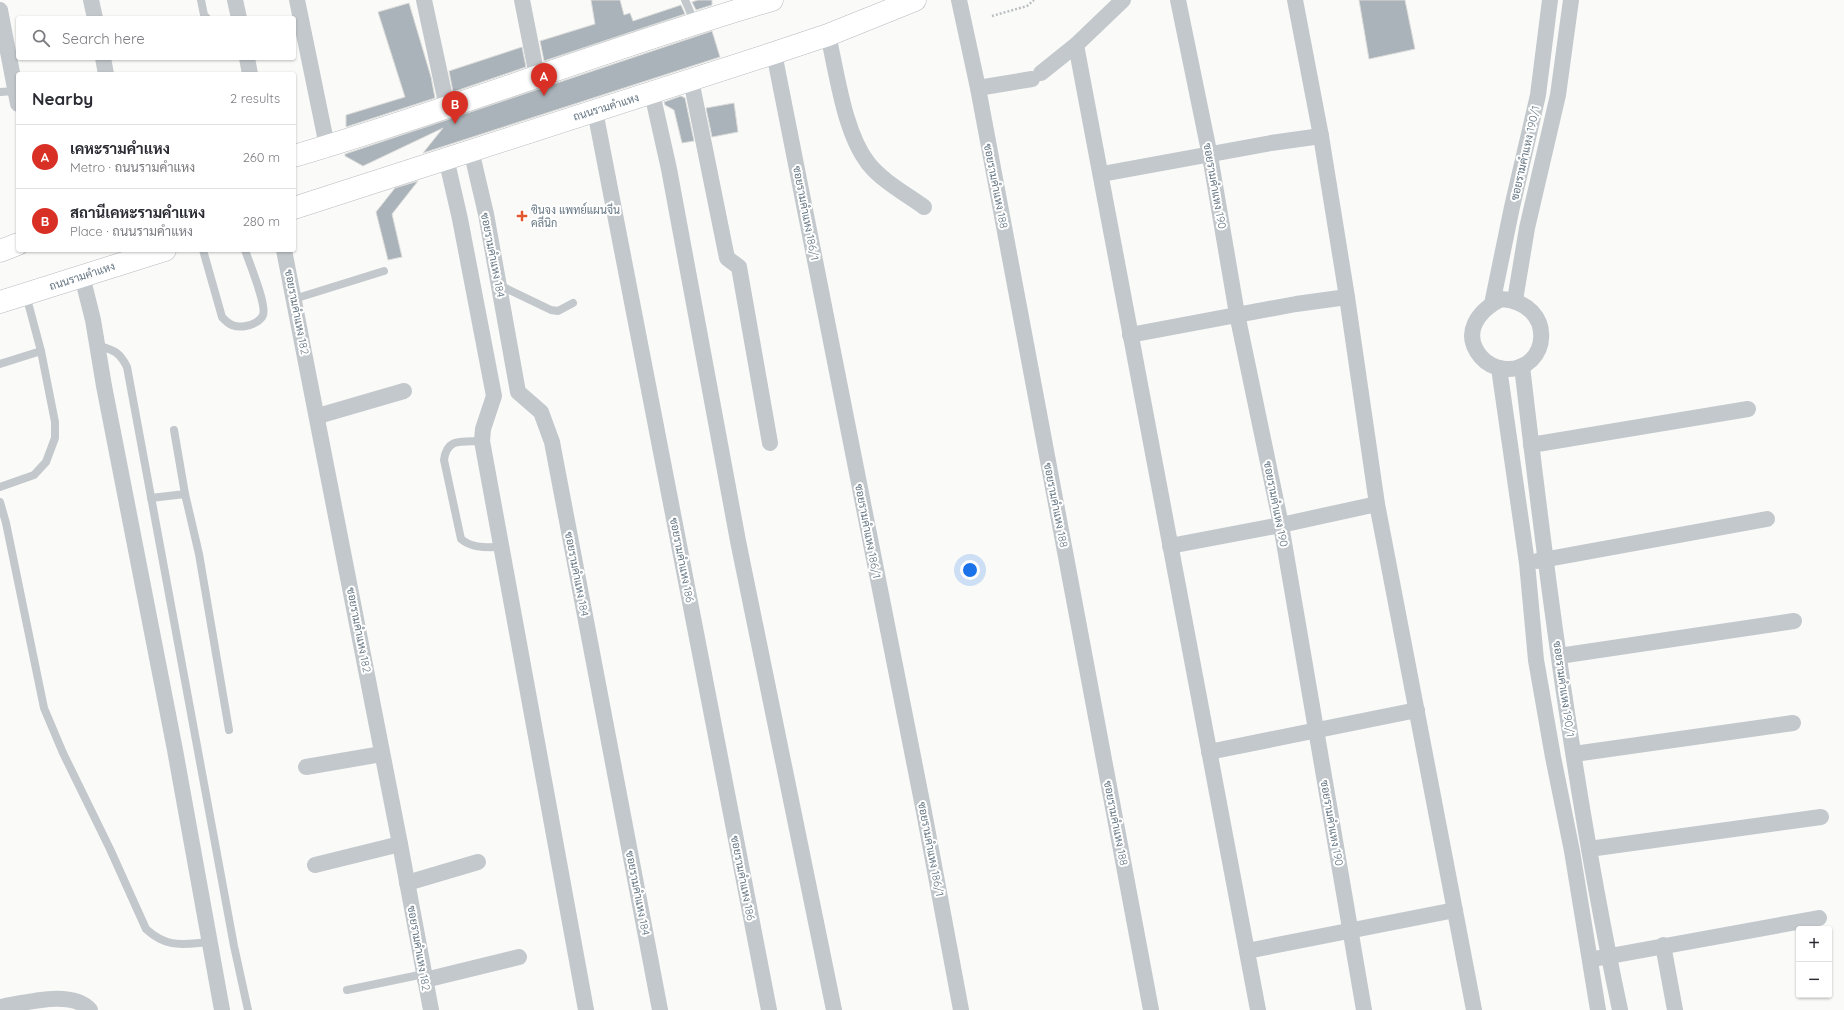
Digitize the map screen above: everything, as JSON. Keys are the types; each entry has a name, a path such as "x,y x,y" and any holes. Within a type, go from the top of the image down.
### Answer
{"main road":[{"path":"296,155 447,107 695,23 772,0"},
{"name":"ถนนรามคำแหง","path":"296,207 828,35 915,0"},
{"path":"0,251 16,245"},
{"name":"ถนนรามคำแหง","path":"0,302 159,252"}],"street":[{"path":"91,0 95,16"},
{"path":"235,0 239,16"},
{"path":"297,0 327,146"},
{"path":"424,0 447,107"},
{"path":"522,0 537,76"},
{"name":"ซอยรามคำแหง 188","path":"959,0 978,88 1151,1010"},
{"path":"978,88 1036,76 1076,45 1123,0"},
{"name":"ซอยรามคำแหง 190","path":"1178,0 1210,156 1237,314 1281,525 1364,1010"},
{"path":"1295,0 1321,136 1347,297 1377,504 1474,1010"},
{"name":"ซอยรามคำแหง 190/1","path":"1492,304 1538,94 1550,0"},
{"name":"ซอยรามคำแหง 190/1","path":"1515,300 1527,228 1558,95 1571,0"},
{"path":"0,10 11,96"},
{"path":"828,35 848,118 856,144 869,164 884,178 924,207"},
{"path":"1076,45 1102,174 1130,335 1258,1010"},
{"name":"ซอยรามคำแหง 186/1","path":"774,53 922,804 961,1010"},
{"path":"103,60 106,72"},
{"path":"247,60 250,72"},
{"path":"691,80 727,258 739,267 770,442"},
{"path":"652,93 669,169 740,548 834,1010"},
{"name":"ซอยรามคำแหง 186","path":"595,110 769,1010"},
{"path":"1102,174 1210,156 1271,143 1321,136"},
{"name":"ซอยรามคำแหง 184","path":"472,150 518,392 541,412 552,442 660,1010"},
{"path":"1524,155 1544,159"},
{"path":"446,158 494,396 483,429 482,441 586,1010"},
{"name":"ซอยรามคำแหง 182","path":"284,252 318,416 431,1010"},
{"path":"82,276 93,320 222,1010"},
{"path":"472,282 498,281"},
{"path":"1130,335 1237,314 1347,297"},
{"path":"1501,300 1515,300 1529,308 1535,315 1541,331 1539,348 1529,362 1522,366 1511,369 1499,368 1481,358 1476,349 1473,338 1473,328 1477,318 1492,304 1501,300"},
{"name":"ซอยรามคำแหง 190/1","path":"1522,366 1559,656 1589,849 1620,1010"},
{"name":"ซอยรามคำแหง 190/1","path":"1499,368 1527,563 1536,660 1553,758 1572,852 1598,1010"},
{"path":"318,416 404,391"},
{"path":"494,396 518,392"},
{"path":"1532,446 1748,409"},
{"path":"1170,546 1281,525 1377,504"},
{"path":"1527,563 1767,519"},
{"path":"1559,656 1794,621"},
{"path":"1209,752 1316,729 1417,710"},
{"path":"1574,754 1793,723"},
{"path":"306,767 382,754"},
{"path":"1589,849 1821,817"},
{"path":"315,865 400,844"},
{"path":"408,883 478,862"},
{"path":"1247,951 1351,932 1455,910"},
{"path":"1590,960 1663,945 1819,918"},
{"path":"1663,945 1675,1010"},
{"path":"425,977 518,956"},
{"path":"0,1007 46,999 70,999 86,1005 90,1010"}],"lane":[{"path":"201,0 205,16"},
{"path":"685,0 695,23"},
{"path":"204,252 222,317 234,327 247,326 259,320 263,314 263,304 246,252"},
{"path":"294,299 384,271"},
{"path":"498,281 550,310 558,311 573,303"},
{"path":"0,487 34,475 46,462 55,438 55,422 41,351 26,294"},
{"path":"97,345 115,351 122,357 127,367 234,946 248,1010"},
{"path":"0,364 41,351"},
{"path":"174,430 185,494 199,554 229,730"},
{"path":"482,441 455,442 448,446 445,451 444,460 462,539 467,544 473,546 501,547"},
{"path":"151,498 185,494"},
{"path":"0,502 6,523 44,708 63,753 110,849 146,929 156,938 166,943 184,944 210,942"},
{"path":"347,990 425,977"}],"path":[{"path":"992,16 1027,6 1034,0"}],"building":[{"path":"591,0 620,0 624,15 630,13 633,21 681,5 685,14 544,61 540,41 595,24"},
{"path":"698,0 712,0 712,5 696,10 692,2"},
{"path":"1359,0 1405,0 1415,49 1369,59"},
{"path":"409,3 431,77 435,98 346,127 346,115 405,97 378,12"},
{"path":"712,31 720,57 423,153 443,128 363,166 345,156 345,154"},
{"path":"522,47 526,67 453,92 449,71"},
{"path":"681,96 685,98 694,141 682,143 674,110 665,105 664,102"},
{"path":"734,103 738,132 712,137 706,108"},
{"path":"418,181 392,214 402,257 388,260 376,212 395,188"}],"place":[{"name":"เคหะรามคำแหง","path":"544,96"},
{"name":"สถานีเคหะรามคำแหง","path":"455,124"},
{"name":"ซินจง แพทย์แผนจีน คลีนิก","path":"522,216"}]}
